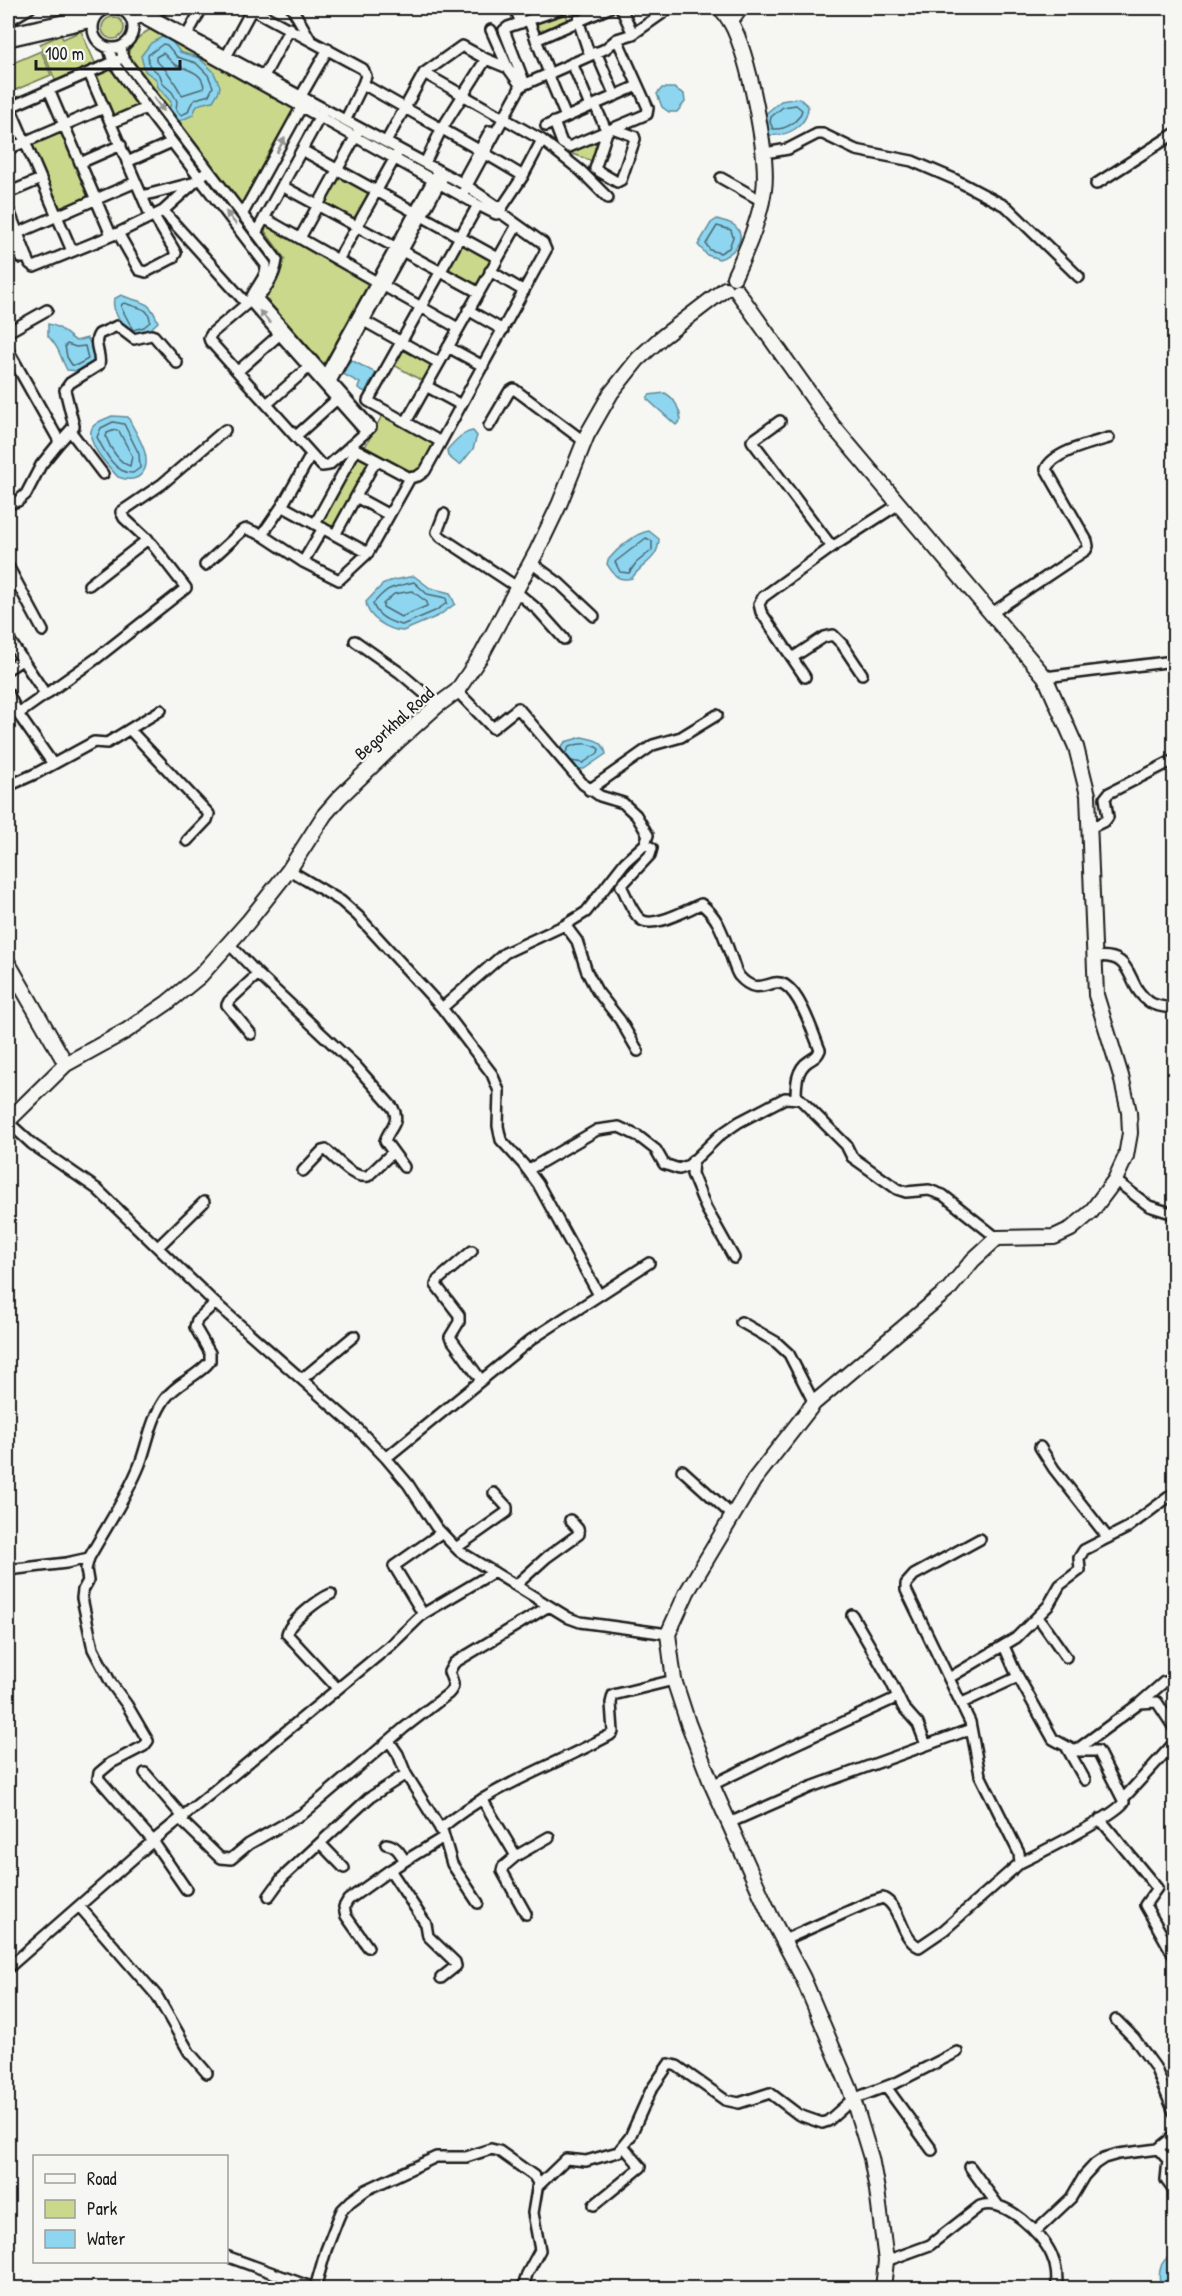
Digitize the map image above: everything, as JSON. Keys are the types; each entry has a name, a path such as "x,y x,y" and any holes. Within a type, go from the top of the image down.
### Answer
{"street":[{"path":"8,21 30,8"},
{"path":"136,8 141,21"},
{"path":"92,16 95,37 109,49 121,47 131,39 141,21 163,8"},
{"path":"187,34 202,8"},
{"path":"227,55 251,8 290,28 364,70 366,76 346,119"},
{"path":"292,8 310,39"},
{"path":"515,8 536,39 566,117"},
{"path":"521,82 504,33 506,28 564,8 592,51 615,96"},
{"path":"536,39 609,8"},
{"path":"621,8 633,34"},
{"path":"547,71 572,63 602,44 633,34 670,8"},
{"path":"720,8 732,23 740,43 765,153 762,201 721,178"},
{"path":"732,23 743,8"},
{"path":"8,32 92,16 107,9 125,11 141,21 346,119 425,163 439,177"},
{"path":"8,41 87,23 92,16"},
{"path":"141,21 187,34 227,55 303,100 320,117 394,158 439,177 501,211 546,246 525,291 424,471 410,478 353,447"},
{"path":"264,76 290,28"},
{"path":"491,30 508,68 521,82"},
{"path":"614,41 637,86 648,108 647,114 566,147 550,124 637,86"},
{"path":"386,142 424,72 462,46 508,68"},
{"path":"121,47 123,58 276,260 275,273 252,301 212,333 209,338 319,464 325,467 353,447 369,429 381,409"},
{"path":"109,49 113,62 197,180 266,265 267,273 252,292 252,301 309,368 326,381 338,399 369,429"},
{"path":"242,215 328,49"},
{"path":"461,189 521,82 592,51"},
{"path":"72,251 9,108 123,58"},
{"path":"425,163 441,130 486,58"},
{"path":"572,63 592,106 611,130 634,136 635,139 619,181 595,169 611,130"},
{"path":"424,72 542,140 581,171 608,198"},
{"path":"49,90 95,199 114,234 139,270 147,272 172,258 176,253 156,215 142,196 89,73"},
{"path":"363,84 523,176"},
{"path":"8,149 104,108"},
{"path":"111,123 146,108"},
{"path":"256,233 324,108"},
{"path":"300,238 360,128"},
{"path":"765,153 788,149 817,134 823,134 856,150 912,161 954,179 1007,207 1079,277"},
{"path":"1096,184 1174,134"},
{"path":"461,189 478,205 496,214 501,211 542,140"},
{"path":"127,162 172,142"},
{"path":"80,163 120,145"},
{"path":"338,260 400,149"},
{"path":"302,150 498,258"},
{"path":"8,226 13,239 32,266 36,266 156,215 208,170"},
{"path":"326,381 439,177"},
{"path":"8,193 41,179"},
{"path":"142,196 197,180"},
{"path":"13,239 57,216 136,182"},
{"path":"282,186 478,292"},
{"name":"Begorkhal Road","path":"8,1121 66,1064 126,1031 167,1004 201,976 230,945 289,870 325,814 339,798 438,705 457,691 477,661 560,505 585,442 611,393 638,359 661,338 731,290 724,284 726,279 734,277 746,251 762,201"},
{"path":"441,442 368,401 478,205"},
{"path":"8,208 13,239"},
{"path":"156,215 252,301 369,429"},
{"path":"264,218 458,328"},
{"path":"406,422 517,225"},
{"path":"490,271 525,291"},
{"path":"326,381 364,321 380,284"},
{"path":"528,1170 597,1130 619,1127 638,1136 656,1150 664,1164 679,1169 689,1165 720,1135 739,1122 784,1098 796,1099 810,1107 846,1145 852,1157 897,1189 906,1192 929,1190 943,1195 998,1238 1054,1237 1063,1234 1091,1212 1115,1180 1126,1156 1130,1133 1129,1112 1121,1076 1097,1002 1088,795 1076,747 1045,677 832,425 731,290"},
{"path":"8,332 47,310"},
{"path":"468,310 503,330"},
{"path":"364,321 439,363"},
{"path":"8,504 18,501 26,494 41,465 71,432 74,421 65,390 70,383 99,364 96,342 99,334 117,326 134,339 154,336 177,363"},
{"path":"238,371 280,334"},
{"path":"448,347 483,366"},
{"path":"8,350 55,433 58,444"},
{"path":"268,403 309,368"},
{"path":"426,386 461,405"},
{"path":"489,426 509,392 514,390 585,442"},
{"path":"296,436 338,399"},
{"path":"780,421 752,441 832,547"},
{"path":"18,714 97,658 186,588 148,539 124,518 121,512 162,484 225,430"},
{"path":"71,432 103,474"},
{"path":"992,613 1086,550 1087,541 1046,470 1052,461 1067,452 1109,438"},
{"path":"303,562 353,447"},
{"path":"262,535 282,506 311,455"},
{"path":"335,535 376,460"},
{"path":"205,565 243,530 247,529 262,535 303,562 339,580 368,553 410,478"},
{"path":"356,497 389,515"},
{"path":"806,676 761,612 759,604 764,597 832,547 899,504"},
{"path":"282,506 368,553"},
{"path":"444,514 437,532 441,537 515,588 564,639"},
{"path":"90,585 148,539"},
{"path":"530,562 560,584 594,616"},
{"path":"8,566 44,631"},
{"path":"792,658 824,637 832,635 842,644 862,674"},
{"path":"8,638 46,695"},
{"path":"355,641 399,672 438,705"},
{"path":"8,669 22,660"},
{"path":"1045,677 1174,661"},
{"path":"442,1008 504,953 565,925 586,912 625,862 645,844 648,835 623,803 589,790 518,708 493,728 457,691"},
{"path":"8,693 18,714 53,764"},
{"path":"8,786 94,742 107,743 161,710"},
{"path":"589,790 653,745 681,736 717,715"},
{"path":"130,729 209,814 207,820 187,841"},
{"path":"1090,828 1107,819 1105,798 1109,793 1174,760"},
{"path":"645,844 652,848 650,855 621,886 640,919 648,923 662,921 701,904 718,920 738,975 748,984 760,988 779,983 784,984 793,992 820,1050 818,1056 806,1062 798,1076 796,1099"},
{"path":"289,870 341,901 358,916 442,1008 497,1083 499,1091 498,1134 543,1192 599,1295"},
{"path":"565,925 577,941 587,972 597,991 624,1026 638,1051"},
{"path":"230,945 355,1065 393,1108 396,1120 385,1141 404,1167"},
{"path":"1094,957 1108,955 1120,960 1143,997 1153,1004 1174,1008"},
{"path":"8,964 66,1064"},
{"path":"251,1034 227,1005 258,974"},
{"path":"8,1121 32,1144 97,1189 215,1303 357,1428 408,1484 441,1533 456,1548 561,1614 580,1622 668,1634"},
{"path":"303,1171 322,1151 326,1150 355,1174 362,1177 371,1174 393,1152"},
{"path":"693,1160 692,1173 706,1208 734,1258"},
{"path":"1115,1180 1149,1206 1174,1214"},
{"path":"158,1248 204,1202"},
{"path":"884,2289 886,2261 878,2190 853,2099 803,1978 712,1785 674,1680 668,1634 687,1592 754,1479 814,1403 948,1289 973,1260 998,1238"},
{"path":"472,1251 438,1280 436,1285 459,1315 459,1322 450,1336 482,1380"},
{"path":"386,1458 532,1339 649,1263"},
{"path":"186,1889 153,1841 98,1778 102,1769 144,1746 148,1741 111,1683 93,1648 82,1593 88,1581 86,1569 89,1558 133,1478 150,1430 165,1400 178,1386 195,1376 210,1361 210,1353 195,1327 197,1320 215,1303"},
{"path":"741,1322 776,1342 789,1354 814,1403"},
{"path":"303,1379 354,1336"},
{"path":"1040,1447 1054,1469 1108,1538"},
{"path":"682,1470 732,1515"},
{"path":"456,1548 507,1512 507,1507 495,1493"},
{"path":"949,1678 1016,1638 1038,1617 1052,1600 1057,1588 1080,1570 1081,1552 1152,1511 1174,1493"},
{"path":"516,1585 547,1557 579,1534 578,1529 570,1520"},
{"path":"423,1614 394,1566 441,1533"},
{"path":"980,1539 914,1575 906,1584 911,1601 962,1703 971,1729 980,1775 1019,1853 1020,1863"},
{"path":"8,1569 66,1563 89,1558"},
{"path":"8,1968 153,1841 392,1644 423,1614 494,1572"},
{"path":"332,1594 324,1597 292,1624 286,1634 337,1688"},
{"path":"145,1773 182,1819 220,1858 231,1858 249,1844 304,1813 453,1689 454,1683 449,1672 454,1663 549,1606"},
{"path":"852,1615 906,1711 918,1724 926,1745"},
{"path":"1038,1617 1066,1657"},
{"path":"1004,1646 1050,1735 1058,1743 1071,1749 1098,1751 1123,1799"},
{"path":"962,1703 1018,1677"},
{"path":"368,1947 345,1916 344,1906 348,1900 442,1833 482,1798 610,1735 613,1732 611,1703 613,1695 674,1680"},
{"path":"1071,1749 1140,1703 1164,1682"},
{"path":"712,1785 898,1697"},
{"path":"1140,1703 1157,1702 1174,1728"},
{"path":"729,1823 811,1787 971,1729"},
{"path":"389,1741 442,1833 452,1864 478,1903"},
{"path":"784,1940 883,1898 893,1906 912,1942 919,1947 944,1930 1020,1863 1123,1804 1123,1799 1174,1743"},
{"path":"1071,1749 1085,1779"},
{"path":"269,1896 282,1878 369,1798 406,1774"},
{"path":"482,1798 516,1856"},
{"path":"1100,1819 1157,1888 1145,1905 1174,1956"},
{"path":"526,1914 502,1871 503,1867 516,1856 549,1837"},
{"path":"320,1843 344,1868"},
{"path":"386,1844 397,1848 405,1861"},
{"path":"390,1870 426,1924 428,1936 455,1962 456,1966 441,1978"},
{"path":"79,1906 157,1996 189,2052 207,2073"},
{"path":"1116,2020 1134,2038 1155,2067 1174,2112"},
{"path":"537,2187 566,2158 586,2161 614,2154 624,2147 651,2090 669,2064 677,2066 725,2100 739,2103 770,2093 800,2115 822,2123 828,2121 853,2099 886,2087 957,2052"},
{"path":"886,2087 932,2150"},
{"path":"1035,2232 1071,2198 1095,2164 1104,2158 1118,2154 1158,2149 1174,2136"},
{"path":"594,2205 641,2167 624,2147"},
{"path":"228,2257 314,2289 342,2210 366,2190 441,2156 466,2157 495,2149 537,2179 532,2204 540,2250 527,2274 523,2289"},
{"path":"1158,2149 1167,2160 1166,2180 1174,2191"},
{"path":"970,2167 997,2204"},
{"path":"886,2261 930,2245 980,2206 987,2203 997,2204 1007,2209 1035,2232 1052,2254 1057,2270 1057,2289"}],"green space":[{"path":"564,10 571,26 535,41 528,24"},
{"path":"113,17 121,20 124,28 121,36 113,39 105,36 102,28 105,20"},
{"path":"151,29 157,30 297,108 241,209 131,63 128,53 132,45"},
{"path":"81,31 96,65 56,82 40,44 61,35 63,39"},
{"path":"41,51 51,75 8,93 8,65"},
{"path":"111,65 142,107 112,120 92,74"},
{"path":"63,128 93,198 57,214 27,144"},
{"path":"604,137 595,162 570,153"},
{"path":"338,173 373,192 356,223 321,204"},
{"path":"267,225 373,284 325,370 263,299 285,259 264,230"},
{"path":"460,239 495,258 478,290 443,271"},
{"path":"402,344 437,363 426,383 392,364"},
{"path":"383,414 435,442 417,475 365,447"},
{"path":"357,451 374,461 335,532 317,523"}],"water":[{"path":"439,8 478,8 452,17 444,14"},
{"path":"162,37 170,39 180,52 199,58 213,71 220,86 213,101 200,104 193,115 180,121 176,120 169,111 171,102 158,87 156,79 145,71 141,56 151,43"},
{"path":"662,88 674,88 684,94 685,102 677,112 669,112 662,107 657,94"},
{"path":"799,98 808,106 807,113 800,124 789,132 769,135 764,124 764,115 781,101"},
{"path":"717,219 733,225 739,231 740,236 733,251 719,259 707,255 698,245 711,223"},
{"path":"121,295 148,305 158,322 147,332 135,337 123,325 115,309 114,299"},
{"path":"48,324 60,328 76,341 87,338 94,350 94,364 79,371 67,370 58,349 48,336"},
{"path":"351,360 376,373 365,392 358,388 360,383 343,374"},
{"path":"665,393 674,401 679,412 681,420 676,425 647,399 649,395"},
{"path":"112,416 128,417 144,448 146,466 136,478 118,477 99,454 92,441 92,428"},
{"path":"473,431 477,436 473,449 461,464 458,464 448,456 447,450 462,436"},
{"path":"649,531 659,539 653,557 632,578 617,577 607,564 608,560 627,542"},
{"path":"414,576 430,588 450,593 455,604 438,616 403,631 385,626 374,618 366,602 382,585"},
{"path":"582,737 601,743 606,754 584,769 575,769 558,752 565,742"},
{"path":"1174,2254 1174,2288 1168,2288 1160,2283 1159,2274 1162,2263"}]}
